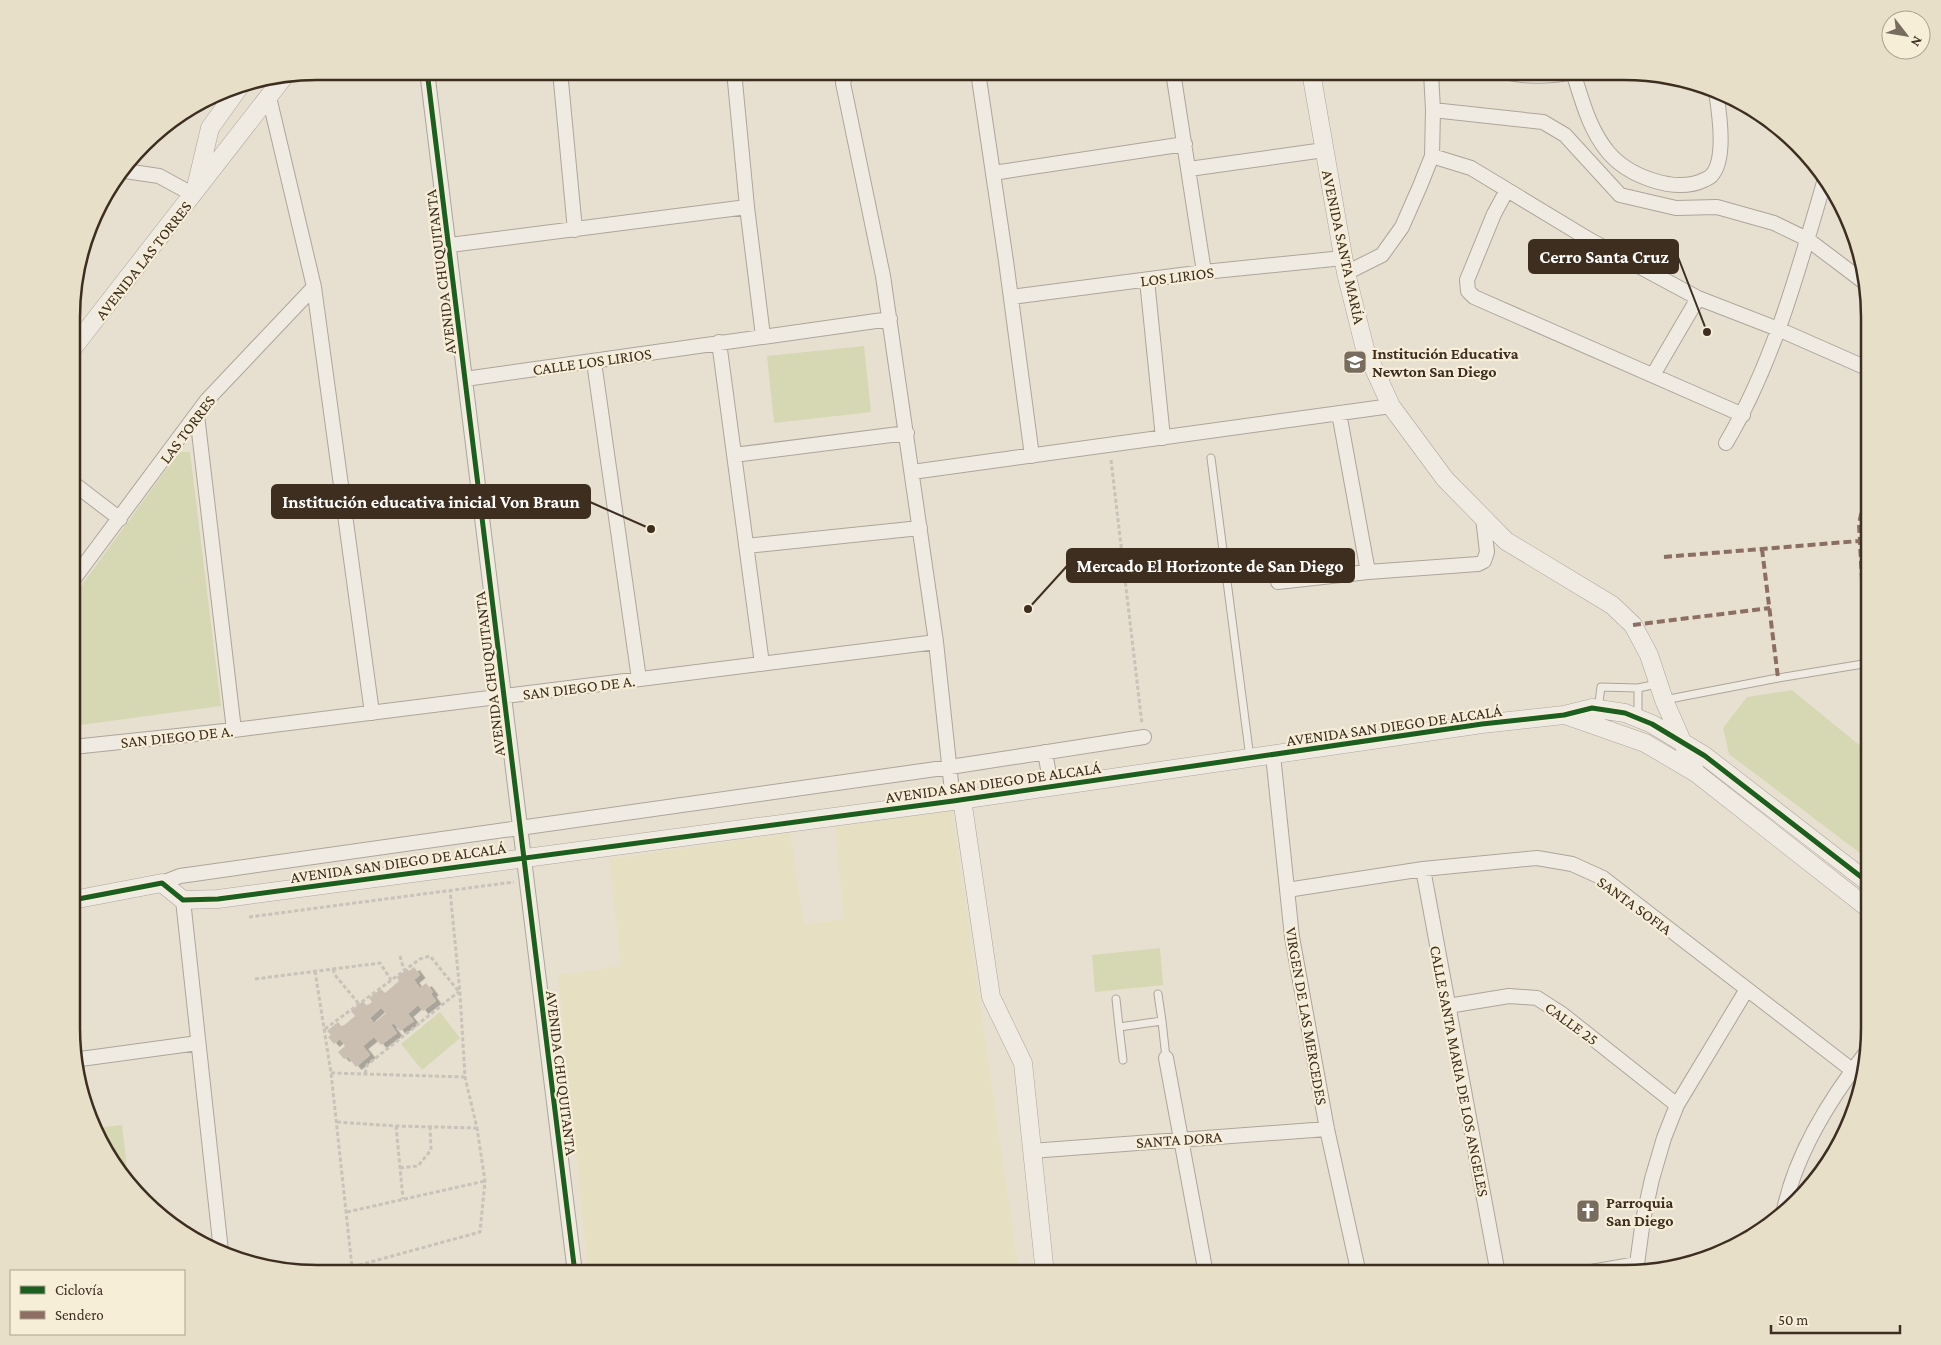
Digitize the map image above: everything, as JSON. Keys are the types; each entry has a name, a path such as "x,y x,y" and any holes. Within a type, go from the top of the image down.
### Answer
{"street":[{"name":"AVENIDA CHUQUITANTA","path":"428,80 574,1265"},
{"path":"561,80 575,230"},
{"path":"735,80 747,207 763,336"},
{"path":"844,80 843,83 883,276 936,642 950,767 958,800 991,997 1023,1063 1044,1265"},
{"path":"979,80 994,173 1032,456"},
{"path":"1174,80 1204,272"},
{"name":"AVENIDA SANTA MARÍA","path":"1312,80 1345,265 1365,348 1392,406 1445,479 1506,541 1612,605 1634,625 1649,655 1661,692 1696,773"},
{"path":"1345,265 1382,255 1402,227 1432,156 1431,80"},
{"path":"1576,80 1590,124 1608,153 1629,170 1661,184 1694,185 1711,176 1719,159 1721,122 1717,99"},
{"name":"AVENIDA LAS TORRES","path":"80,339 279,83"},
{"name":"AVENIDA LAS TORRES","path":"194,195 210,128 233,96"},
{"path":"269,97 314,287 372,713"},
{"path":"1433,110 1543,122 1565,135 1620,195 1676,208 1717,207 1774,223 1807,239 1857,277"},
{"path":"994,173 1185,144"},
{"path":"1189,169 1324,150"},
{"path":"1432,156 1471,168 1590,240 1698,298 1778,328 1861,365"},
{"path":"130,172 160,176 194,195"},
{"path":"1726,443 1742,415 1778,328 1822,187"},
{"path":"1507,190 1494,214 1467,280 1468,291 1474,297 1742,415"},
{"path":"450,245 747,207"},
{"name":"LOS LIRIOS","path":"1011,297 1204,272 1345,265"},
{"path":"1146,280 1163,438"},
{"name":"LAS TORRES","path":"80,571 197,416 207,400 314,287"},
{"path":"1653,375 1698,298"},
{"name":"CALLE LOS LIRIOS","path":"465,379 594,362 719,342 890,320"},
{"path":"719,342 762,664"},
{"path":"594,362 639,679"},
{"path":"912,472 1392,406"},
{"path":"1339,413 1368,572"},
{"path":"197,416 234,730"},
{"path":"734,455 907,433"},
{"path":"80,488 120,519"},
{"path":"1278,582 1368,572 1478,564 1484,561 1487,552 1483,518"},
{"path":"746,546 920,528"},
{"name":"SAN DIEGO DE A.","path":"80,746 234,730 936,642"},
{"name":"AVENIDA SAN DIEGO DE ALCALÁ","path":"183,900 218,899 958,800 1482,724 1564,715 1592,708 1625,712 1652,724 1683,742 1705,756 1861,877"},
{"name":"AVENIDA SAN DIEGO DE ALCALÁ","path":"1564,715 1645,743 1696,773 1861,903"},
{"name":"AVENIDA SAN DIEGO DE ALCALÁ","path":"80,899 162,883 180,876 950,767 1144,737"},
{"path":"1045,752 1051,786"},
{"name":"VIRGEN DE LAS MERCEDES","path":"1273,755 1292,937 1327,1129 1357,1265"},
{"name":"SANTA SOFIA","path":"1287,890 1423,869 1537,858 1572,864 1602,878 1852,1070"},
{"name":"CALLE SANTA MARIA DE LOS ANGELES","path":"1423,869 1496,1265"},
{"path":"162,883 183,900 220,1245"},
{"path":"1635,1264 1637,1264 1643,1220 1652,1179 1676,1104 1747,990"},
{"name":"CALLE 25","path":"1448,1006 1508,996 1537,998 1562,1014 1676,1104"},
{"path":"82,1059 198,1043"},
{"path":"1166,1058 1204,1265"},
{"path":"1787,1200 1804,1152 1821,1120 1858,1062"},
{"name":"SANTA DORA","path":"1031,1151 1327,1129"}],"lane":[{"path":"1210,458 1250,758"},
{"path":"1598,709 1601,687 1638,688 1661,692 1861,664"},
{"path":"1638,688 1638,718"},
{"path":"1158,994 1166,1058"},
{"path":"1116,999 1123,1060"},
{"path":"1119,1027 1162,1021"}],"path":[{"path":"1109,445 1144,737"},
{"path":"249,917 520,881"},
{"path":"359,1265 480,1232 484,1181 477,1128 466,1077 450,890"},
{"path":"400,956 404,970"},
{"path":"325,1029 404,970 420,959 430,956 460,994"},
{"path":"255,979 380,963 391,980"},
{"path":"333,969 335,975 359,1004"},
{"path":"315,971 331,1073 352,1265"},
{"path":"365,1074 367,1065 457,993 460,994"},
{"path":"331,1073 466,1077"},
{"path":"336,1122 477,1128"},
{"path":"396,1126 403,1199"},
{"path":"400,1168 418,1166 431,1150 430,1127"},
{"path":"347,1212 484,1181"}],"shaded area":[{"path":"952,811 1018,1265 587,1265 558,975 621,966 609,859 790,833 804,925 844,919 835,827"}],"green space":[{"path":"745,80 763,80 745,82"},
{"path":"864,346 871,412 774,423 767,356"},
{"path":"179,452 190,452 221,706 80,725 80,587"},
{"path":"1792,690 1861,746 1861,854 1729,754 1723,728 1747,697"},
{"path":"1160,948 1163,985 1095,992 1092,955"},
{"path":"440,1012 460,1038 422,1070 401,1044"},
{"path":"122,1125 127,1169 120,1160 102,1127"}],"building":[{"path":"414,967 420,975 414,980 420,988 426,983 433,992 431,994 436,1001 423,1011 418,1005 408,1014 414,1021 400,1031 394,1023 391,1025 397,1033 381,1045 374,1037 363,1046 370,1055 356,1067 348,1057 344,1059 338,1052 345,1046 340,1039 334,1044 328,1037 331,1035 327,1031 338,1022 342,1027 355,1016 351,1011 363,1001 367,1006 372,1002 369,998 381,989 385,993 399,981 397,977 407,969 409,971","holes":["381,1008 386,1013 374,1023 370,1018"]}],"marked path":[{"path":"1861,515 1859,524 1861,561"},
{"path":"1664,557 1859,541"},
{"path":"1762,549 1778,678"},
{"path":"1633,625 1770,608"}],"cycle path":[{"path":"428,80 574,1265"},
{"path":"80,899 162,883 183,900 218,899 953,801 1482,724 1564,715 1592,708 1625,713 1652,724 1705,756 1861,877"}],"place":[{"name":"Cerro Santa Cruz","path":"1707,332"},
{"name":"Institución Educativa Newton San Diego","path":"1355,362"},
{"name":"Institución educativa inicial Von Braun","path":"651,529"},
{"name":"Mercado El Horizonte de San Diego","path":"1028,609"},
{"name":"Parroquia San Diego","path":"1588,1211"}]}
